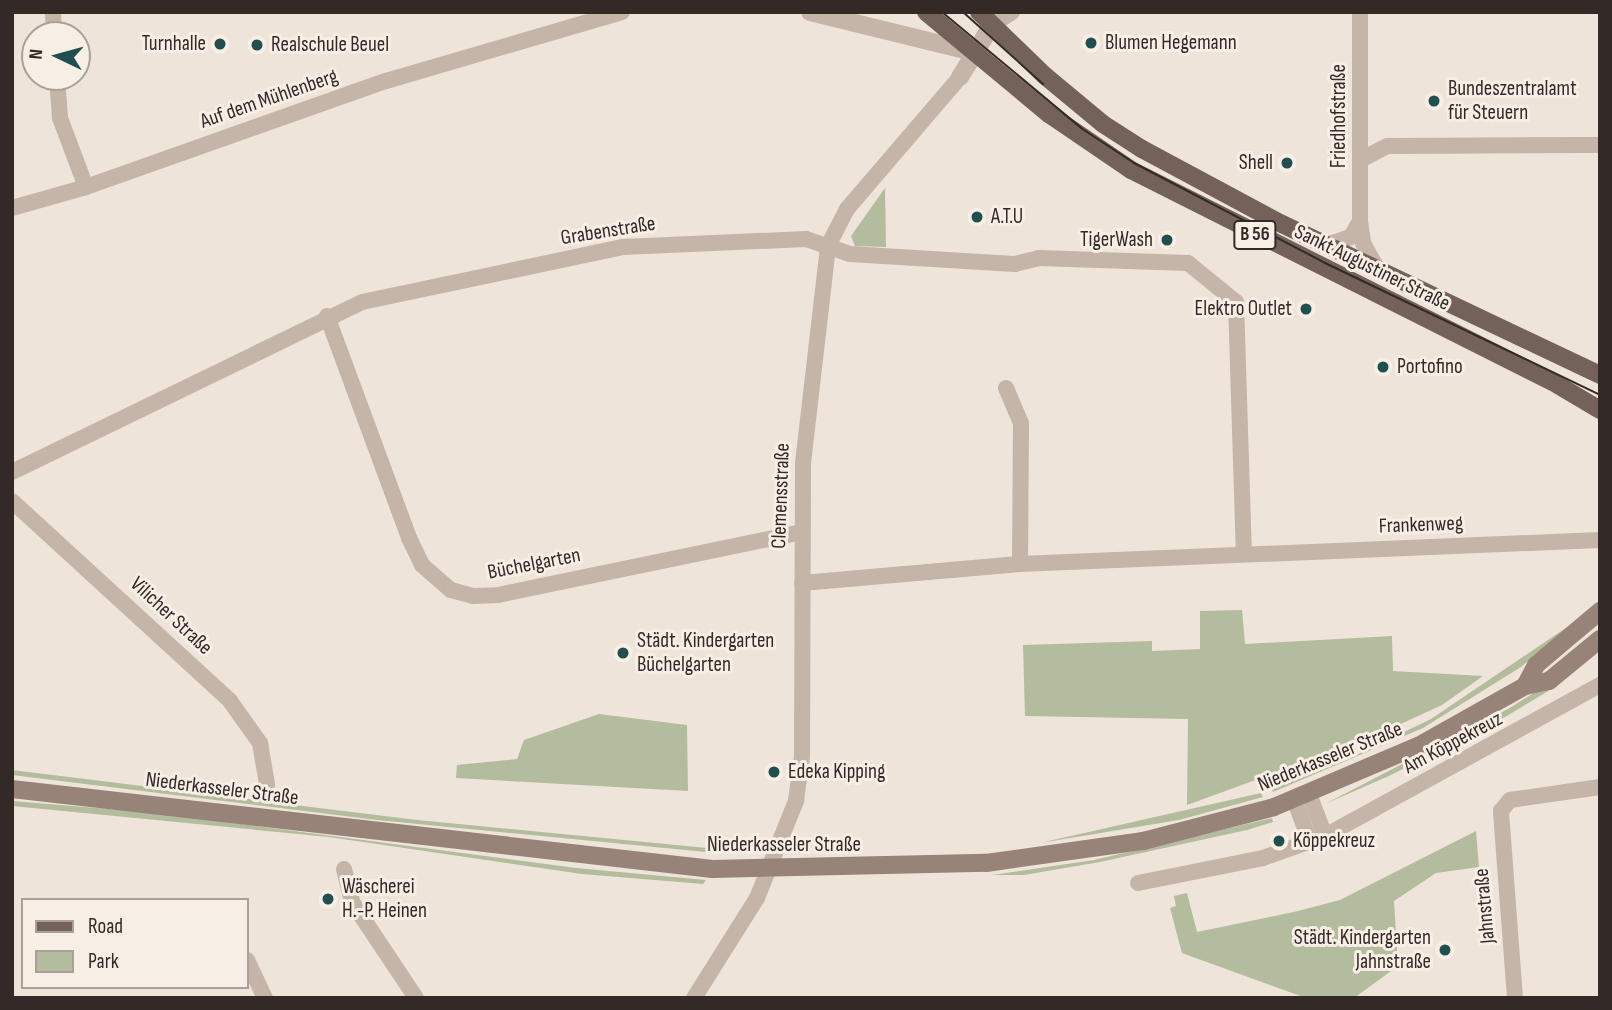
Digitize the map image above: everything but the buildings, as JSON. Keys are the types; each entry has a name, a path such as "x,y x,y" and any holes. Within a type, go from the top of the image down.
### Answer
{"main road":[{"name":"Sankt Augustiner Straße","path":"926,12 1049,114 1131,170 1558,385 1600,410"},
{"name":"Sankt Augustiner Straße","path":"979,12 1103,124 1208,186 1600,375"},
{"name":"Niederkasseler Straße","path":"1525,686 1536,665 1600,611"},
{"name":"Niederkasseler Straße","path":"12,789 204,809 540,853 770,871 940,867 1019,859 1143,841 1301,796 1418,746 1525,686 1549,681 1600,639"}],"street":[{"name":"Auf dem Mühlenberg","path":"12,208 86,187 386,81 622,12"},
{"path":"810,12 973,52"},
{"path":"992,25 1012,12"},
{"name":"Friedhofstraße","path":"1360,12 1360,220 1363,243 1375,265"},
{"name":"Clemensstraße","path":"694,998 770,871 796,802 802,756 803,463 828,246 847,209 960,77 992,25"},
{"path":"58,91 60,118 86,187"},
{"path":"1360,127 1388,146"},
{"path":"1360,160 1388,146 1600,145"},
{"path":"1326,245 1352,237 1360,220"},
{"name":"Grabenstraße","path":"12,472 156,405 327,316 397,292 623,247 806,239 850,254 1015,264 1039,258 1188,263 1236,302 1244,552"},
{"name":"Büchelgarten","path":"327,316 409,538 422,565 451,590 473,596 498,595 802,532"},
{"path":"1006,388 1021,424 1020,564"},
{"name":"Vilicher Straße","path":"12,501 233,704 260,743 267,784"},
{"name":"Frankenweg","path":"802,583 1020,564 1244,552 1600,540"},
{"name":"Am Köppekreuz","path":"1138,883 1263,858 1317,839 1600,685"},
{"name":"Jahnstraße","path":"1515,998 1501,811 1510,800 1600,787"},
{"path":"1301,796 1317,839"},
{"path":"344,869 352,902 416,998"},
{"path":"248,962 265,998"}],"green space":[{"path":"885,188 886,247 855,246 851,236"},
{"path":"1242,610 1245,644 1392,636 1393,671 1483,676 1442,705 1368,739 1187,805 1188,719 1025,716 1023,645 1152,641 1152,651 1200,649 1200,611"},
{"path":"1576,621 1521,667 1423,728 1273,792 1272,789 1344,761 1431,719"},
{"path":"1600,651 1555,687 1505,717 1391,775 1325,804 1508,709"},
{"path":"599,714 687,725 688,791 456,778 457,765 517,759 524,740"},
{"path":"12,770 417,820 707,848 706,852 377,820 12,775"},
{"path":"1261,793 1263,797 1179,820 1040,843"},
{"path":"12,801 157,813 576,868 706,880 703,884 582,874 329,837 12,806"},
{"path":"1272,818 1273,822 1247,830 1100,862 1024,875 992,875 1094,860"},
{"path":"1476,831 1479,867 1436,873 1394,901 1398,966 1354,998 1306,998 1182,953 1170,908 1176,906 1174,896 1187,893 1197,932 1294,912 1340,900"}],"tram line":[{"path":"942,12 1081,128 1134,163 1325,263 1600,395"},
{"path":"963,12 1043,84"}],"place":[{"name":"Blumen Hegemann","path":"1091,43"},
{"name":"Turnhalle","path":"220,44"},
{"name":"Realschule Beuel","path":"257,45"},
{"name":"Bundeszentralamt für Steuern","path":"1434,101"},
{"name":"Shell","path":"1287,163"},
{"name":"A.T.U","path":"977,217"},
{"name":"TigerWash","path":"1167,240"},
{"name":"Elektro Outlet","path":"1306,309"},
{"name":"Portofino","path":"1383,367"},
{"name":"Städt. Kindergarten Büchelgarten","path":"623,653"},
{"name":"Edeka Kipping","path":"774,772"},
{"name":"Köppekreuz","path":"1279,841"},
{"name":"Wäscherei H.-P. Heinen","path":"328,899"},
{"name":"Städt. Kindergarten Jahnstraße","path":"1445,950"}]}
